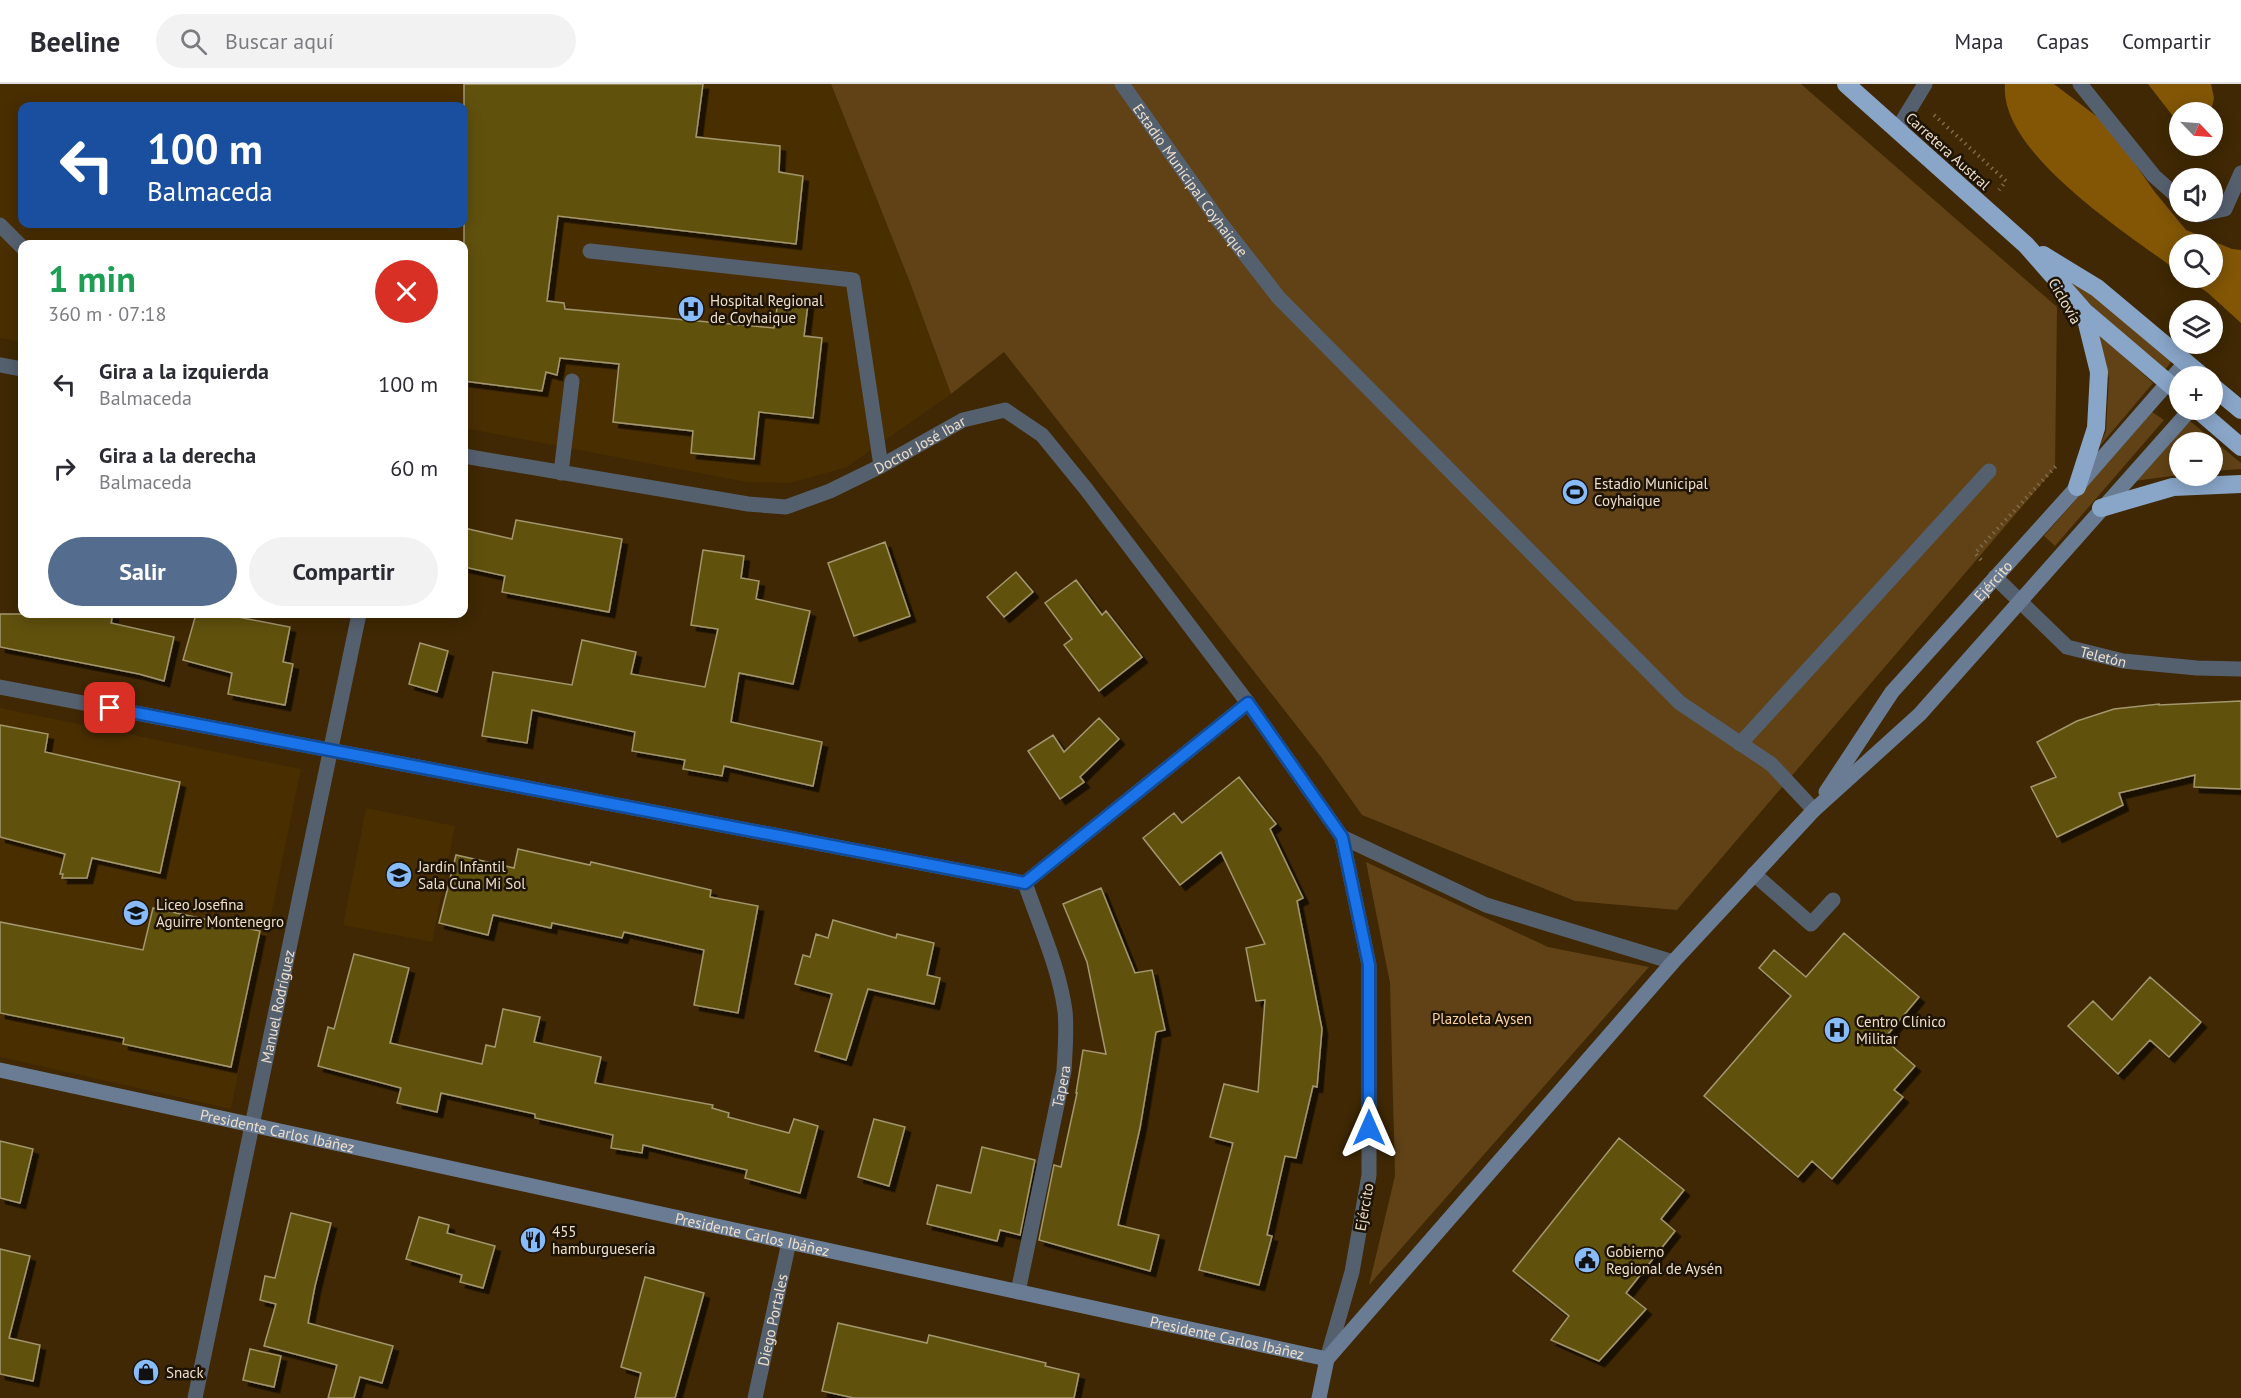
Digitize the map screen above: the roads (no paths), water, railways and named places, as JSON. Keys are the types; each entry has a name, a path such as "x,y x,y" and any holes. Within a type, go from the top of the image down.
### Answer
{"highway":[{"name":"Carretera Austral","path":"1845,84 2026,245 2084,311 2169,385"},
{"name":"Carretera Austral","path":"2026,245 2097,288 2191,366"},
{"path":"2077,487 2096,428 2099,372 2084,311"},
{"path":"2223,395 2241,410"},
{"path":"2210,420 2241,447"},
{"path":"2101,508 2174,488 2241,484"}],"street":[{"path":"1897,130 1925,84"},
{"path":"2080,84 2154,176 2169,189"},
{"name":"Estadio Municipal Coyhaique","path":"1130,87 1213,213 1279,298 1680,703 1771,764 1814,810"},
{"path":"2223,209 2241,173"},
{"path":"0,225 18,242"},
{"path":"590,251 853,280 881,466"},
{"name":"Ejército","path":"2184,366 2186,362"},
{"path":"0,365 18,368"},
{"path":"561,473 572,381"},
{"name":"Ejército","path":"1814,810 1892,692 2077,487 2169,392"},
{"name":"Doctor José Ibar","path":"468,457 748,504 786,507 830,491 881,466 963,420 1005,410 1042,435 1086,489 1248,703"},
{"name":"Ejército","path":"1327,1359 1673,962 1814,810 1920,714 2181,420"},
{"path":"1740,744 1989,471"},
{"name":"Teletón","path":"1995,577 2067,647 2123,661 2197,668 2241,669"},
{"name":"Manuel Rodríguez","path":"195,1398 358,618"},
{"path":"0,687 1025,883 1248,703"},
{"name":"Ejército","path":"1248,703 1342,837 1369,965 1369,1175 1352,1272 1327,1359 1319,1398"},
{"name":"Ejército","path":"1342,837 1486,904 1673,962"},
{"path":"1754,874 1811,924 1833,900"},
{"name":"Tapera","path":"1018,1292 1064,1071 1066,1040 1065,1013 1060,986 1025,883"},
{"name":"Presidente Carlos Ibáñez","path":"0,1070 1327,1359"},
{"name":"Diego Portales","path":"755,1398 789,1242"}],"place":[{"name":"Hospital Regional de Coyhaique","path":"691,309"},
{"name":"Estadio Municipal Coyhaique","path":"1575,492"},
{"name":"Jardín Infantil Sala Cuna Mi Sol","path":"399,875"},
{"name":"Liceo Josefina Aguirre Montenegro","path":"136,913"},
{"name":"Centro Clínico Militar","path":"1837,1030"},
{"name":"455 hamburguesería","path":"533,1240"},
{"name":"Gobierno Regional de Aysén","path":"1587,1260"},
{"name":"Snack","path":"146,1372"}],"park label":[{"name":"Plazoleta Aysen","path":"1482,1018"}]}
